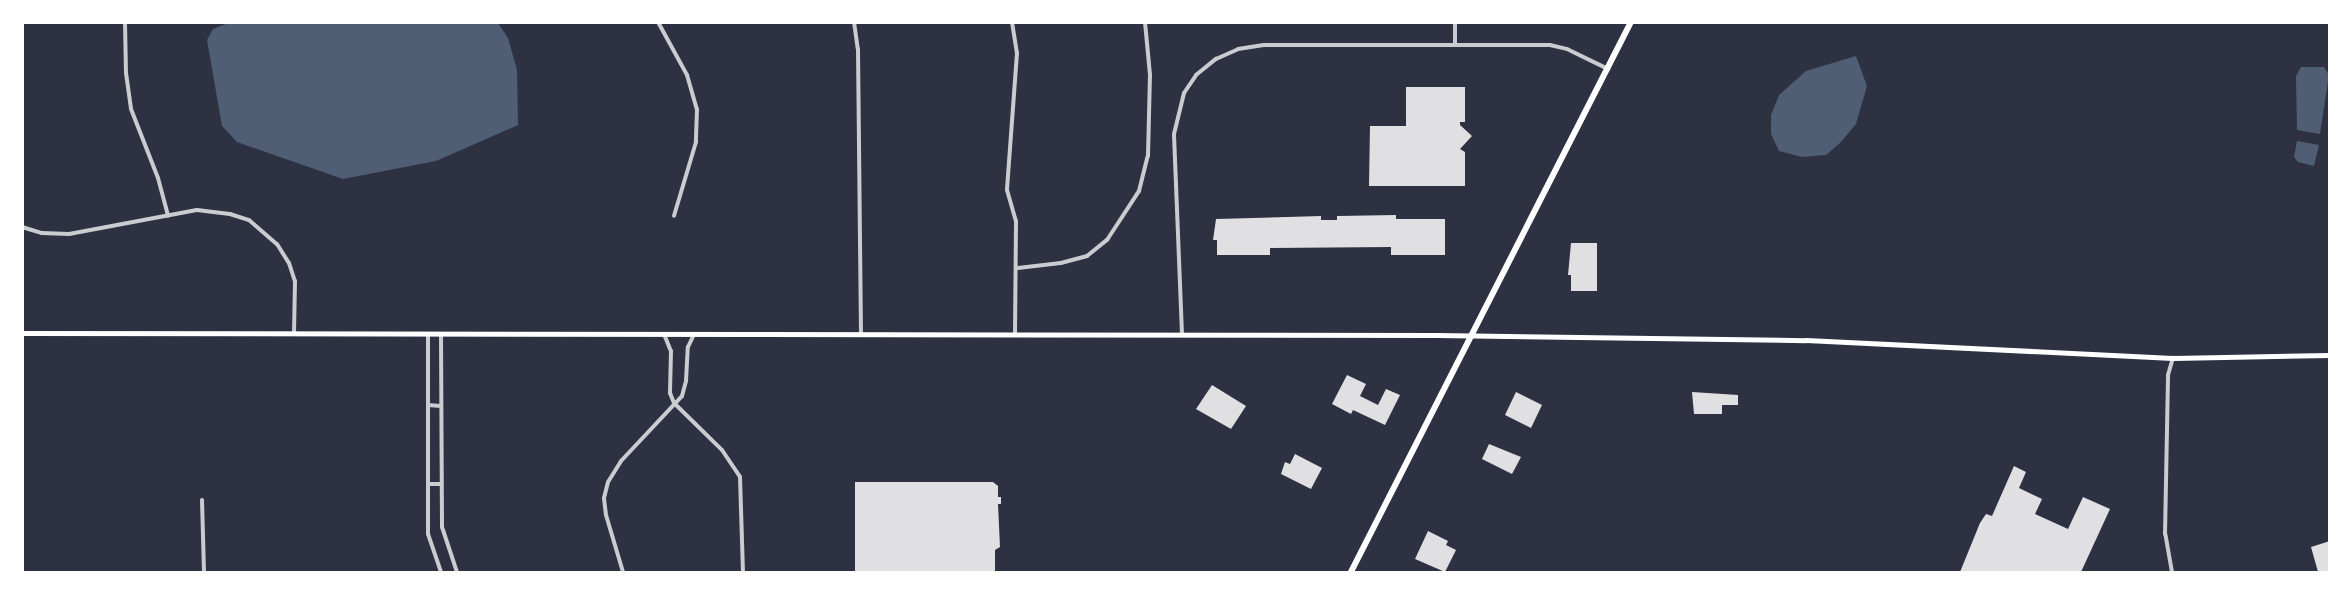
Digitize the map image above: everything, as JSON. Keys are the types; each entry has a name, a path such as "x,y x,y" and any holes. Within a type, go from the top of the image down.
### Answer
{"main road":[{"path":"1351,572 1631,22"},
{"path":"22,333 441,335 1015,332 1472,335 1806,340 2173,358 2330,355"}],"street":[{"path":"125,22 126,73 132,109 158,178 168,216"},
{"path":"658,22 690,83 697,109 696,142 674,216"},
{"path":"854,22 858,49 861,333"},
{"path":"1012,22 1017,53 1008,190 1016,221 1018,268 1015,332"},
{"path":"1018,268 1061,264 1088,256 1107,240 1139,191 1148,156 1150,75 1145,22"},
{"path":"1455,45 1456,22"},
{"path":"1182,334 1174,134 1184,93 1196,75 1216,59 1231,52 1264,45 1550,45 1568,49 1608,69"},
{"path":"22,227 51,234 69,234 168,216 213,211 249,220 263,230 277,244 295,281 294,333"},
{"path":"664,334 671,351 670,393 674,404 722,450 740,477 743,572"},
{"path":"623,572 606,515 604,498 608,482 621,461 682,396 686,381 688,347 694,334"},
{"path":"428,335 428,534 441,572"},
{"path":"441,335 442,527 457,572"},
{"path":"2172,572 2165,534 2168,375 2173,358"},
{"path":"428,405 441,406"},
{"path":"428,484 441,484"},
{"path":"202,500 204,572"}],"water":[{"path":"498,23 508,38 517,70 518,125 436,161 343,179 237,142 222,126 207,40 213,29 226,24"},
{"path":"1856,56 1867,86 1856,124 1841,142 1826,155 1802,157 1779,151 1771,134 1771,115 1779,95 1806,71"},
{"path":"2301,67 2324,67 2329,75 2320,134 2297,130 2296,76"},
{"path":"2297,141 2319,145 2314,166 2298,162 2294,157"}],"building":[{"path":"1406,87 1465,87 1465,122 1460,122 1460,125 1472,136 1460,149 1465,152 1465,186 1369,186 1370,126 1406,126"},
{"path":"1396,215 1396,219 1445,219 1445,255 1391,255 1391,247 1270,248 1270,255 1217,255 1217,240 1213,240 1216,219 1321,216 1321,220 1337,220 1337,216"},
{"path":"1571,243 1597,243 1597,291 1571,291 1571,275 1568,275"},
{"path":"1347,375 1366,384 1360,396 1378,405 1386,389 1400,395 1385,425 1353,410 1351,414 1332,404"},
{"path":"1212,385 1246,406 1231,429 1196,409"},
{"path":"1516,392 1542,405 1531,428 1505,415"},
{"path":"1692,392 1738,395 1738,405 1722,405 1722,414 1694,414"},
{"path":"1489,444 1521,457 1512,474 1482,459"},
{"path":"1295,454 1322,468 1311,489 1281,474 1285,462 1290,464"},
{"path":"2014,466 2026,472 2019,488 2042,499 2035,514 2068,529 2083,497 2110,509 2081,572 1960,572 1980,523 1986,514 1992,516"},
{"path":"855,482 993,482 998,486 998,497 1001,497 1001,504 998,504 1000,547 995,550 995,572 855,572"},
{"path":"1428,531 1448,541 1446,545 1456,550 1445,572 1415,559"},
{"path":"2330,541 2330,572 2318,572 2311,547"}]}
